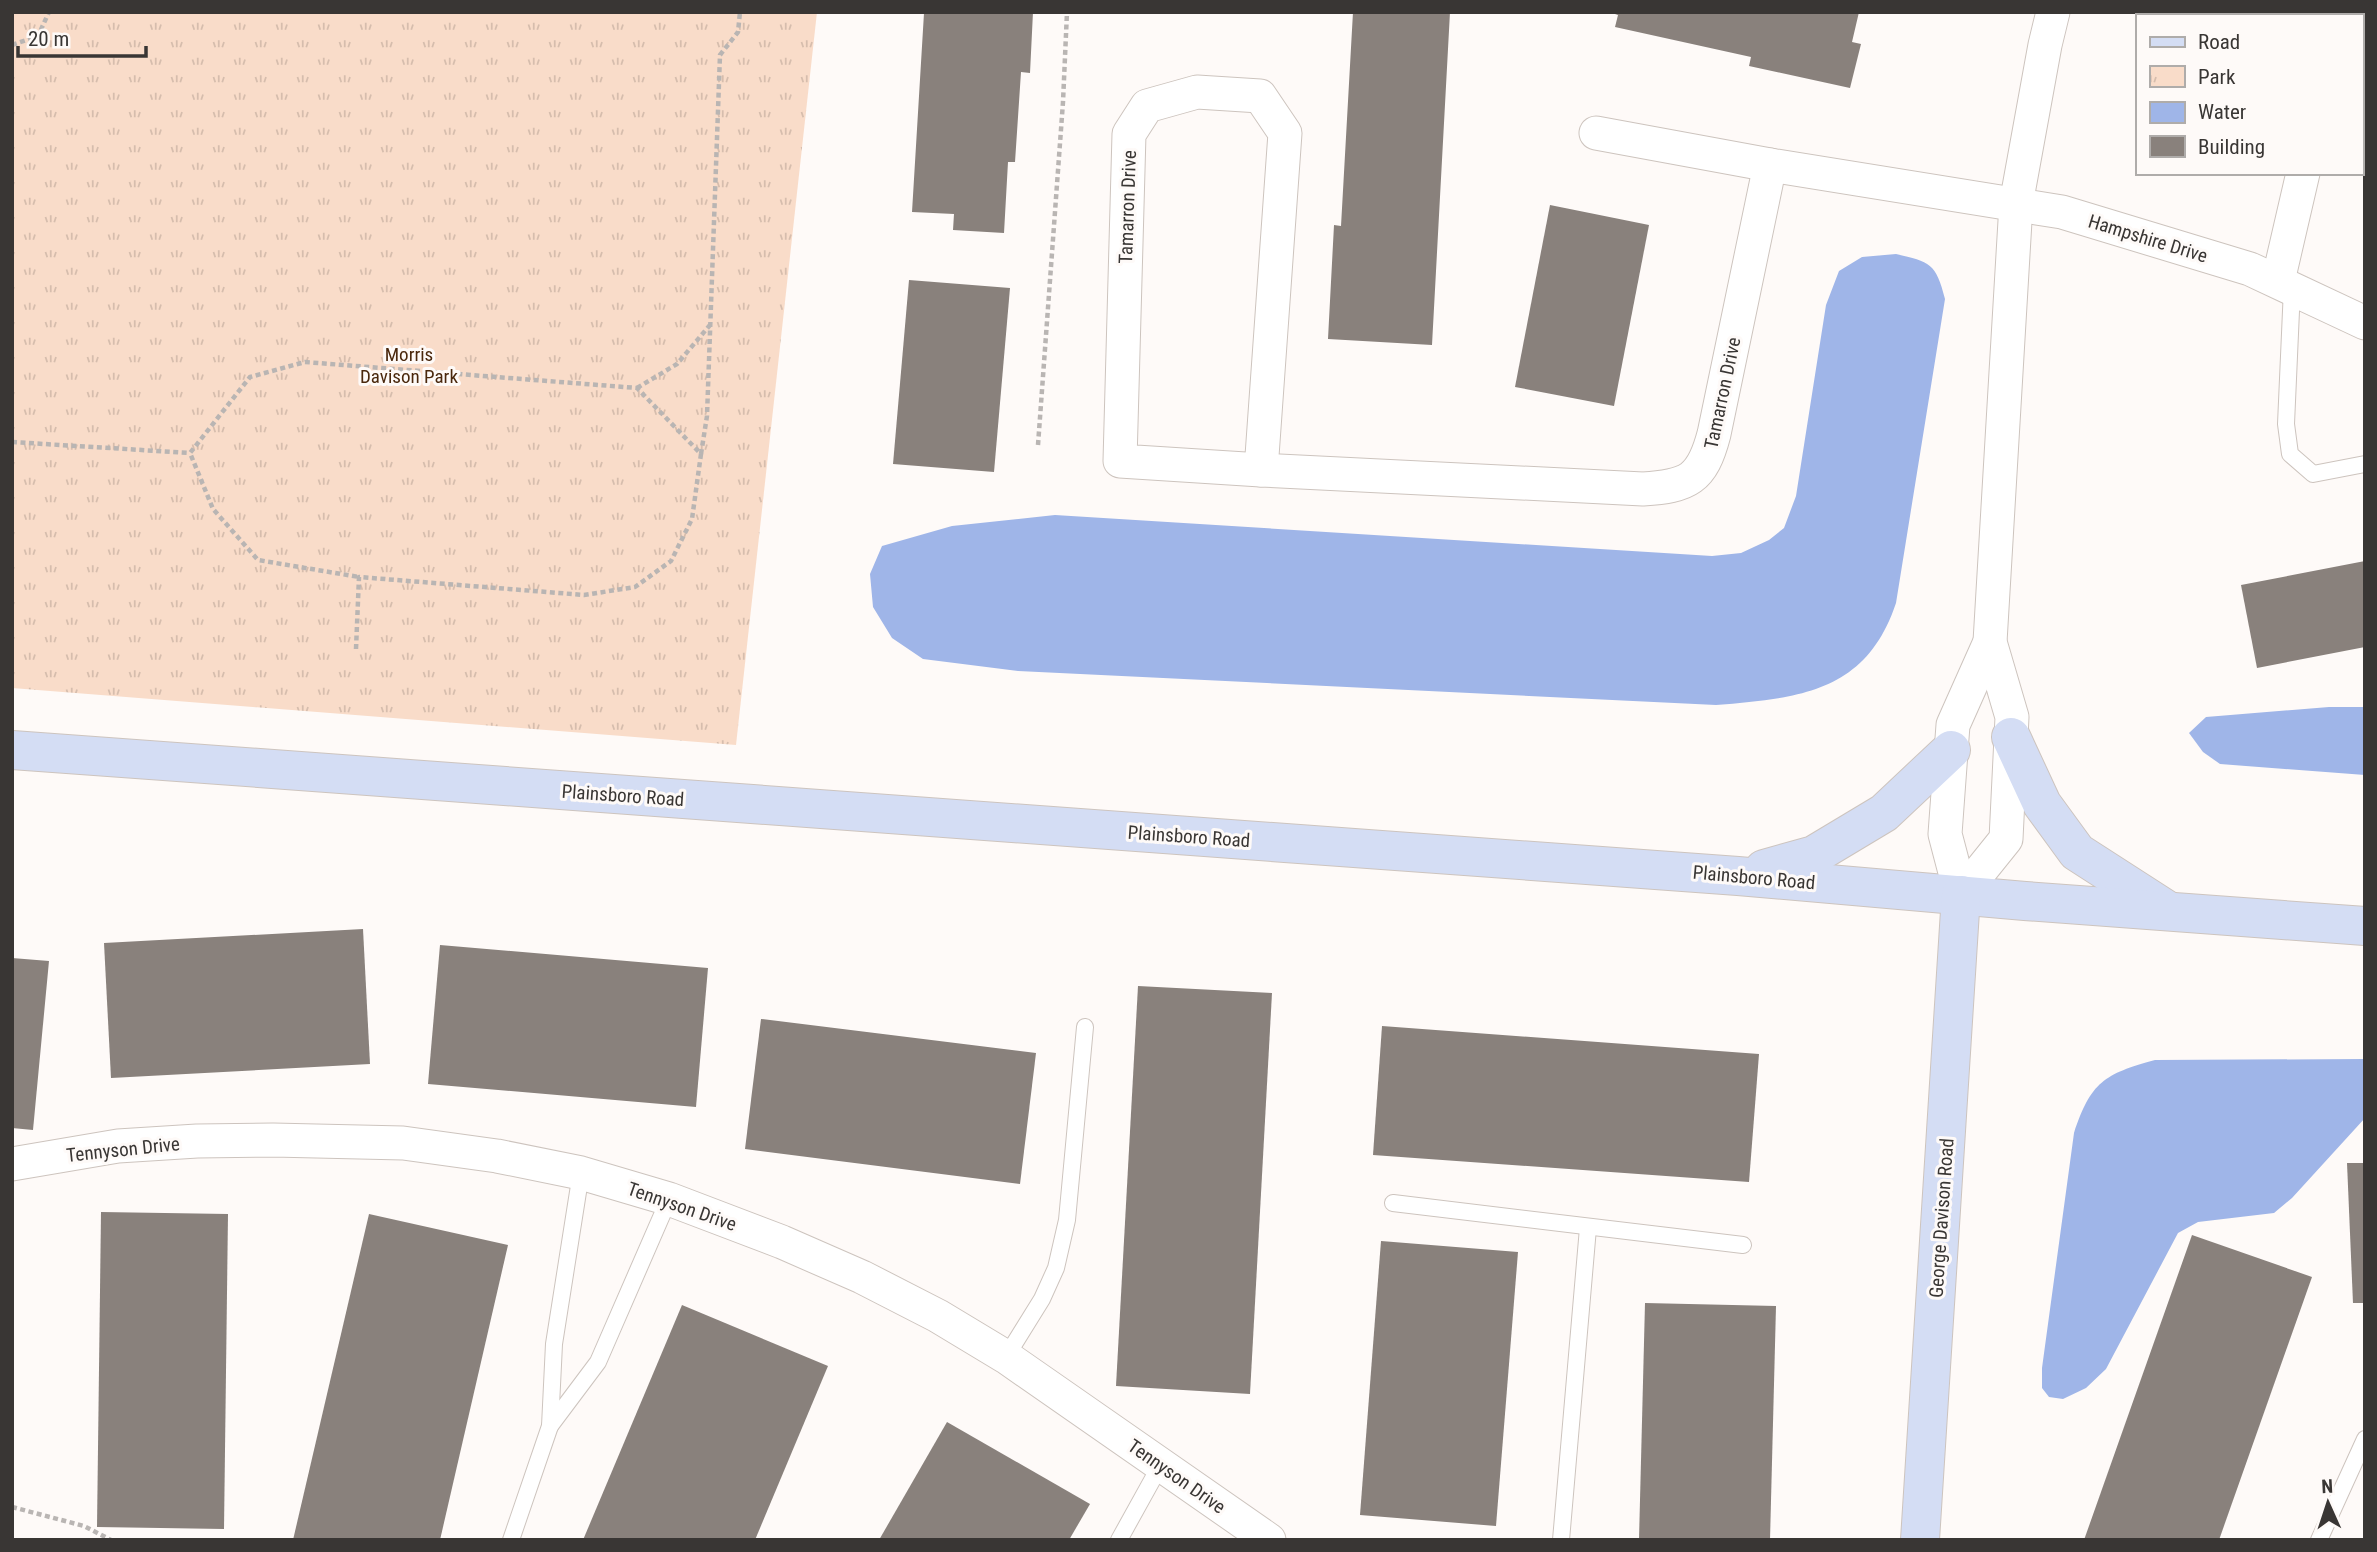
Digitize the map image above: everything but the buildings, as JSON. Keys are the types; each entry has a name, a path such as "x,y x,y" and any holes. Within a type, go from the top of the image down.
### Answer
{"street":[{"path":"1961,895 2006,839 2012,717 1990,642 2015,204 2053,12"},
{"name":"Tamarron Drive","path":"1261,470 1285,133 1259,96 1197,92 1147,106 1129,134 1120,461 1261,470 1643,489 1673,487 1696,475 1708,457 1770,165"},
{"path":"1596,132 1770,165 2015,204"},
{"path":"2285,285 2303,175"},
{"name":"Hampshire Drive","path":"2015,204 2062,212 2250,269 2365,323"},
{"path":"1961,895 1945,834 1953,725 1990,642"},
{"path":"2011,737 2042,804 2077,852 2169,912"},
{"name":"Plainsboro Road","path":"12,750 1738,876 2365,926"},
{"path":"1738,876 1814,855 1884,813 1951,750"},
{"name":"George Davison Road","path":"1920,1540 1961,895"},
{"name":"Tennyson Drive","path":"12,1164 118,1146 197,1141 403,1143 497,1156 581,1173 669,1199 782,1242 862,1277 939,1316 1006,1357 1269,1540"}],"lane":[{"path":"2285,285 2286,424 2290,454 2313,474 2365,464"},
{"path":"1006,1357 1042,1298 1056,1268 1068,1220 1084,1027"},
{"path":"511,1540 550,1426 554,1344 581,1173"},
{"path":"550,1426 598,1362 669,1199"},
{"path":"1393,1203 1743,1245"},
{"path":"1560,1540 1588,1228"},
{"path":"2319,1540 2365,1439"},
{"path":"1119,1540 1160,1466"}],"path":[{"path":"12,44 38,36 49,12"},
{"path":"190,453 213,509 258,560 359,577 584,595 635,587 671,561 692,519 707,416 720,55 738,32 740,12"},
{"path":"1038,445 1067,12"},
{"path":"190,453 250,377 305,362 637,388 677,364 710,325"},
{"path":"637,388 701,454"},
{"path":"12,442 190,453"},
{"path":"356,649 359,577"},
{"path":"12,1507 84,1526 111,1540"}],"green space":[{"name":"Morris Davison Park","path":"12,12 817,12 736,745 12,688"}],"water":[{"path":"1896,254 1917,259 1930,266 1935,271 1945,299 1896,603 1883,633 1867,656 1848,673 1826,685 1775,699 1716,705 1018,671 923,659 892,638 873,607 870,574 882,546 952,526 1055,515 1712,556 1741,553 1769,540 1784,528 1796,496 1826,305 1839,271 1862,257"},
{"path":"2329,707 2365,707 2365,775 2220,764 2203,752 2189,733 2206,717"},
{"path":"2365,1059 2365,1118 2292,1198 2274,1213 2198,1222 2178,1233 2106,1369 2086,1388 2063,1399 2049,1397 2042,1388 2042,1368 2074,1133 2094,1091 2111,1076 2155,1060"}]}
